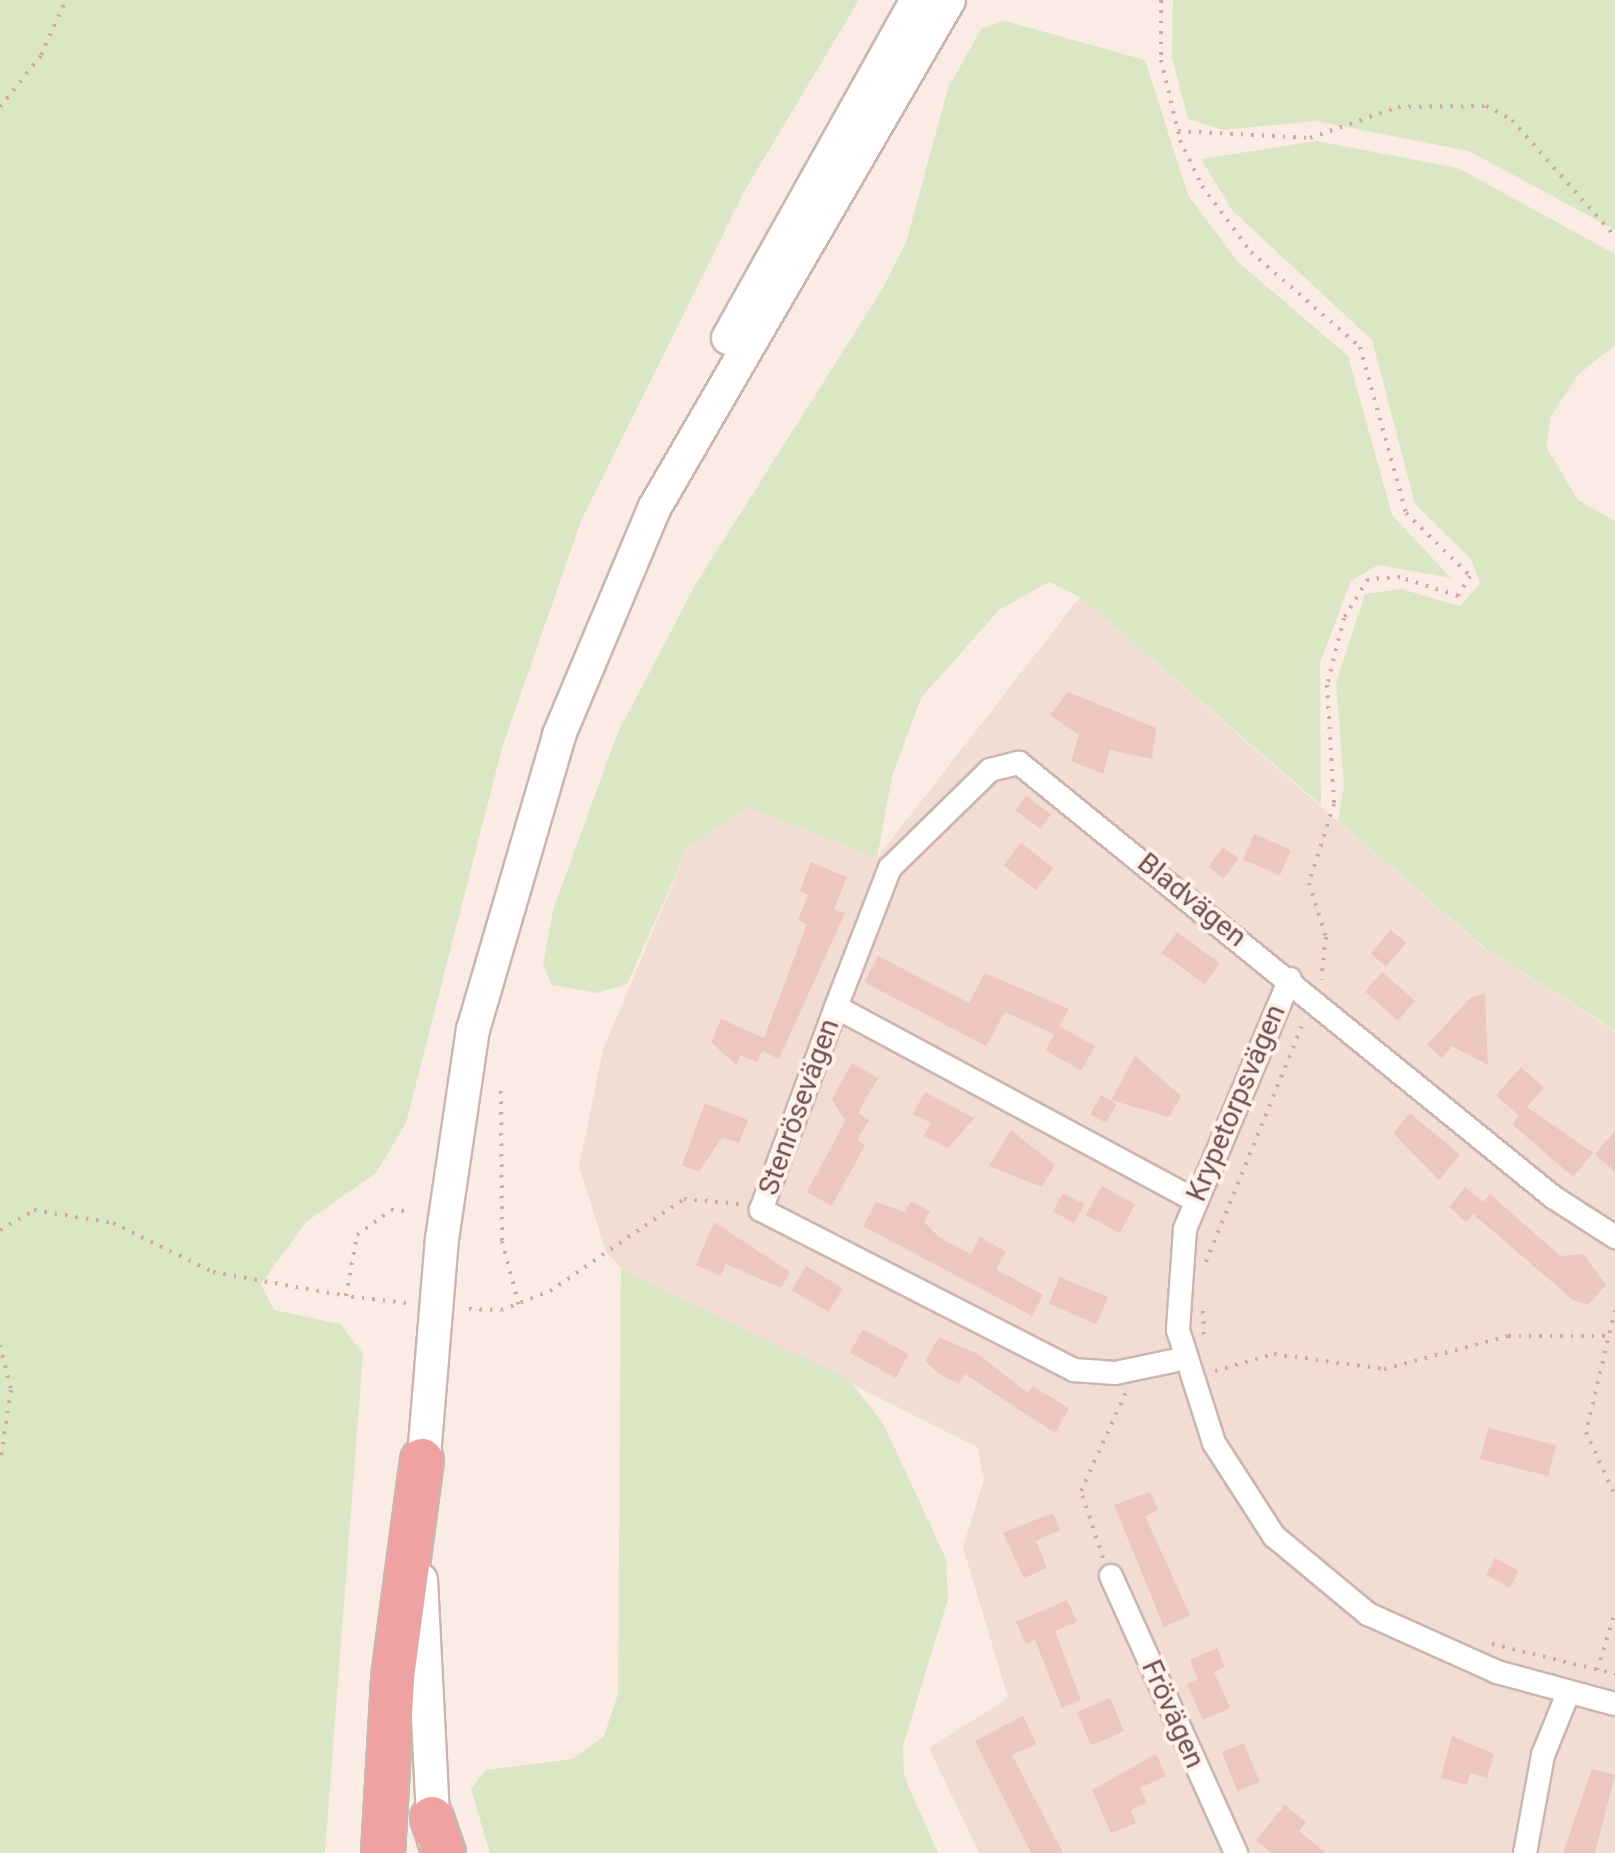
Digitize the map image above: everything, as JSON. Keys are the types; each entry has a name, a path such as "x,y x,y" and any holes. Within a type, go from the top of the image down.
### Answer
{"highway":[{"path":"383,1853 392,1677 422,1460"}],"main road":[{"path":"437,1841 422,1460 446,1201 487,975 559,735 721,350 917,0"},
{"path":"655,507 948,0"}],"street":[{"name":"Bladvägen","path":"836,1007 890,868 1009,762 1029,767 1553,1196 1615,1236"},
{"name":"Krypetorpsvägen","path":"1290,979 1192,1198 1177,1297 1194,1370 1232,1478 1302,1565 1401,1633 1566,1696 1615,1704"},
{"name":"Stenrösevägen","path":"1192,1198 836,1007 761,1210 1074,1370 1194,1370"},
{"name":"Frövägen","path":"1111,1576 1236,1853"},
{"path":"1525,1853 1542,1755 1566,1696"}],"path":[{"path":"0,107 41,55 66,0"},
{"path":"1161,0 1162,60 1178,131 1202,186 1251,252 1360,347 1406,513 1470,576 1458,596 1400,577 1368,579 1344,618 1326,685 1334,804 1309,883 1328,952 1314,997 1221,1208 1204,1280"},
{"path":"1178,131 1310,138 1398,107 1486,106 1512,120 1615,237"},
{"path":"500,1091 502,1241 519,1306"},
{"path":"469,1309 519,1306 586,1271 684,1198 761,1210"},
{"path":"0,1230 34,1210 113,1223 212,1272 406,1303"},
{"path":"346,1296 356,1234 392,1210 409,1211"},
{"path":"1194,1370 1202,1296"},
{"path":"1615,1310 1586,1432 1615,1496"},
{"path":"1194,1370 1274,1354 1384,1369 1508,1336 1606,1336"},
{"path":"0,1345 12,1390 0,1462"},
{"path":"1111,1576 1081,1490 1137,1370"},
{"path":"1194,1370 1216,1388"},
{"path":"1597,1670 1615,1613"},
{"path":"1475,1639 1615,1674"}],"shaded area":[{"path":"1080,597 1486,950 1615,1031 1615,1853 979,1853 929,1748 1008,1698 963,1547 984,1479 977,1447 621,1268 606,1252 579,1166 603,1050 688,847 750,808 877,858"}],"green space":[{"path":"0,0 859,0 745,190 581,521 502,748 406,1123 376,1173 306,1222 261,1284 274,1310 340,1324 363,1353 325,1853 0,1853"},
{"path":"1173,0 1615,0 1615,230 1469,151 1315,121 1223,130 1188,119 1172,57"},
{"path":"1005,21 1145,60 1188,195 1238,262 1348,356 1392,515 1451,578 1378,565 1351,581 1320,663 1321,805 1080,597 1049,582 999,610 921,698 892,776 877,858 749,808 688,847 627,984 597,993 552,985 543,965 553,910 618,732 697,582 883,288 906,243 948,88 982,28"},
{"path":"1316,141 1458,168 1615,254 1615,345 1578,375 1551,416 1546,447 1578,500 1615,521 1615,1030 1487,950 1338,821 1344,786 1336,683 1365,594 1401,589 1460,606 1480,584 1471,559 1415,504 1372,340 1232,210 1201,159"},
{"path":"621,1268 849,1380 883,1423 946,1559 948,1599 903,1746 904,1776 938,1853 490,1853 471,1789 486,1770 572,1759 604,1736 618,1694"}],"building":[{"path":"1068,692 1156,728 1152,759 1110,750 1103,774 1071,761 1079,735 1050,715"},
{"path":"1026,796 1051,814 1040,829 1015,811"},
{"path":"1254,834 1291,850 1280,875 1243,860"},
{"path":"1021,843 1053,868 1036,890 1004,865"},
{"path":"1223,847 1238,858 1224,878 1208,867"},
{"path":"811,862 847,877 834,909 845,913 779,1059 762,1051 757,1062 740,1055 736,1065 711,1042 721,1019 764,1038 807,924 798,920 808,895 800,891"},
{"path":"1391,930 1406,943 1386,967 1371,953"},
{"path":"1177,932 1220,963 1205,984 1162,953"},
{"path":"878,956 969,1003 985,973 1069,1009 1054,1034 1005,1012 986,1046 864,982"},
{"path":"1382,972 1415,1001 1398,1020 1365,992"},
{"path":"1485,994 1488,1065 1452,1046 1442,1058 1427,1045 1471,997"},
{"path":"1059,1026 1095,1046 1081,1070 1045,1050"},
{"path":"1135,1056 1181,1096 1169,1117 1111,1100"},
{"path":"852,1063 878,1078 858,1113 869,1120 857,1140 865,1145 832,1206 807,1192 845,1121 832,1099"},
{"path":"1521,1067 1544,1088 1527,1107 1593,1153 1573,1177 1512,1124 1519,1116 1496,1095"},
{"path":"925,1092 974,1118 948,1148 924,1136 931,1123 913,1114"},
{"path":"1101,1095 1117,1104 1106,1123 1090,1114"},
{"path":"705,1103 748,1120 739,1143 722,1137 699,1172 682,1165"},
{"path":"1410,1113 1460,1155 1439,1180 1393,1133"},
{"path":"1011,1130 1055,1165 1042,1187 989,1166"},
{"path":"1615,1131 1615,1172 1595,1154"},
{"path":"1102,1186 1135,1204 1119,1233 1086,1215"},
{"path":"1465,1187 1483,1202 1490,1194 1560,1256 1583,1254 1606,1285 1588,1305 1573,1300 1473,1214 1466,1222 1449,1207"},
{"path":"1063,1193 1084,1204 1074,1223 1053,1212"},
{"path":"911,1201 930,1211 924,1222 940,1238 971,1254 980,1237 1006,1252 996,1269 1043,1295 1032,1316 863,1226 876,1202 905,1212"},
{"path":"714,1222 790,1272 781,1288 726,1264 721,1276 696,1265"},
{"path":"806,1266 843,1288 828,1312 792,1290"},
{"path":"1060,1277 1108,1297 1097,1324 1049,1304"},
{"path":"863,1329 908,1354 895,1378 850,1353"},
{"path":"939,1337 978,1354 1028,1393 1032,1386 1069,1408 1055,1433 965,1374 959,1384 938,1373 925,1361"},
{"path":"1488,1428 1556,1445 1548,1476 1480,1459"},
{"path":"1150,1492 1158,1510 1145,1516 1190,1615 1164,1627 1114,1505"},
{"path":"1053,1513 1060,1530 1036,1541 1047,1568 1024,1578 1003,1533"},
{"path":"1495,1558 1519,1571 1510,1587 1486,1575"},
{"path":"1067,1600 1077,1622 1055,1631 1081,1700 1062,1708 1035,1640 1026,1644 1016,1622"},
{"path":"1217,1648 1225,1666 1214,1672 1230,1708 1203,1720 1187,1684 1198,1679 1190,1660"},
{"path":"1110,1698 1124,1731 1091,1745 1077,1712"},
{"path":"1023,1716 1036,1744 1012,1755 1063,1853 1031,1853 975,1741"},
{"path":"1452,1736 1494,1754 1487,1778 1470,1773 1467,1785 1441,1778"},
{"path":"1244,1743 1260,1782 1237,1791 1222,1752"},
{"path":"1156,1754 1166,1776 1140,1788 1147,1803 1131,1810 1136,1823 1111,1833 1092,1790"},
{"path":"1592,1769 1615,1775 1595,1853 1563,1853"},
{"path":"1285,1805 1306,1822 1299,1831 1326,1853 1272,1853 1256,1840"}]}
